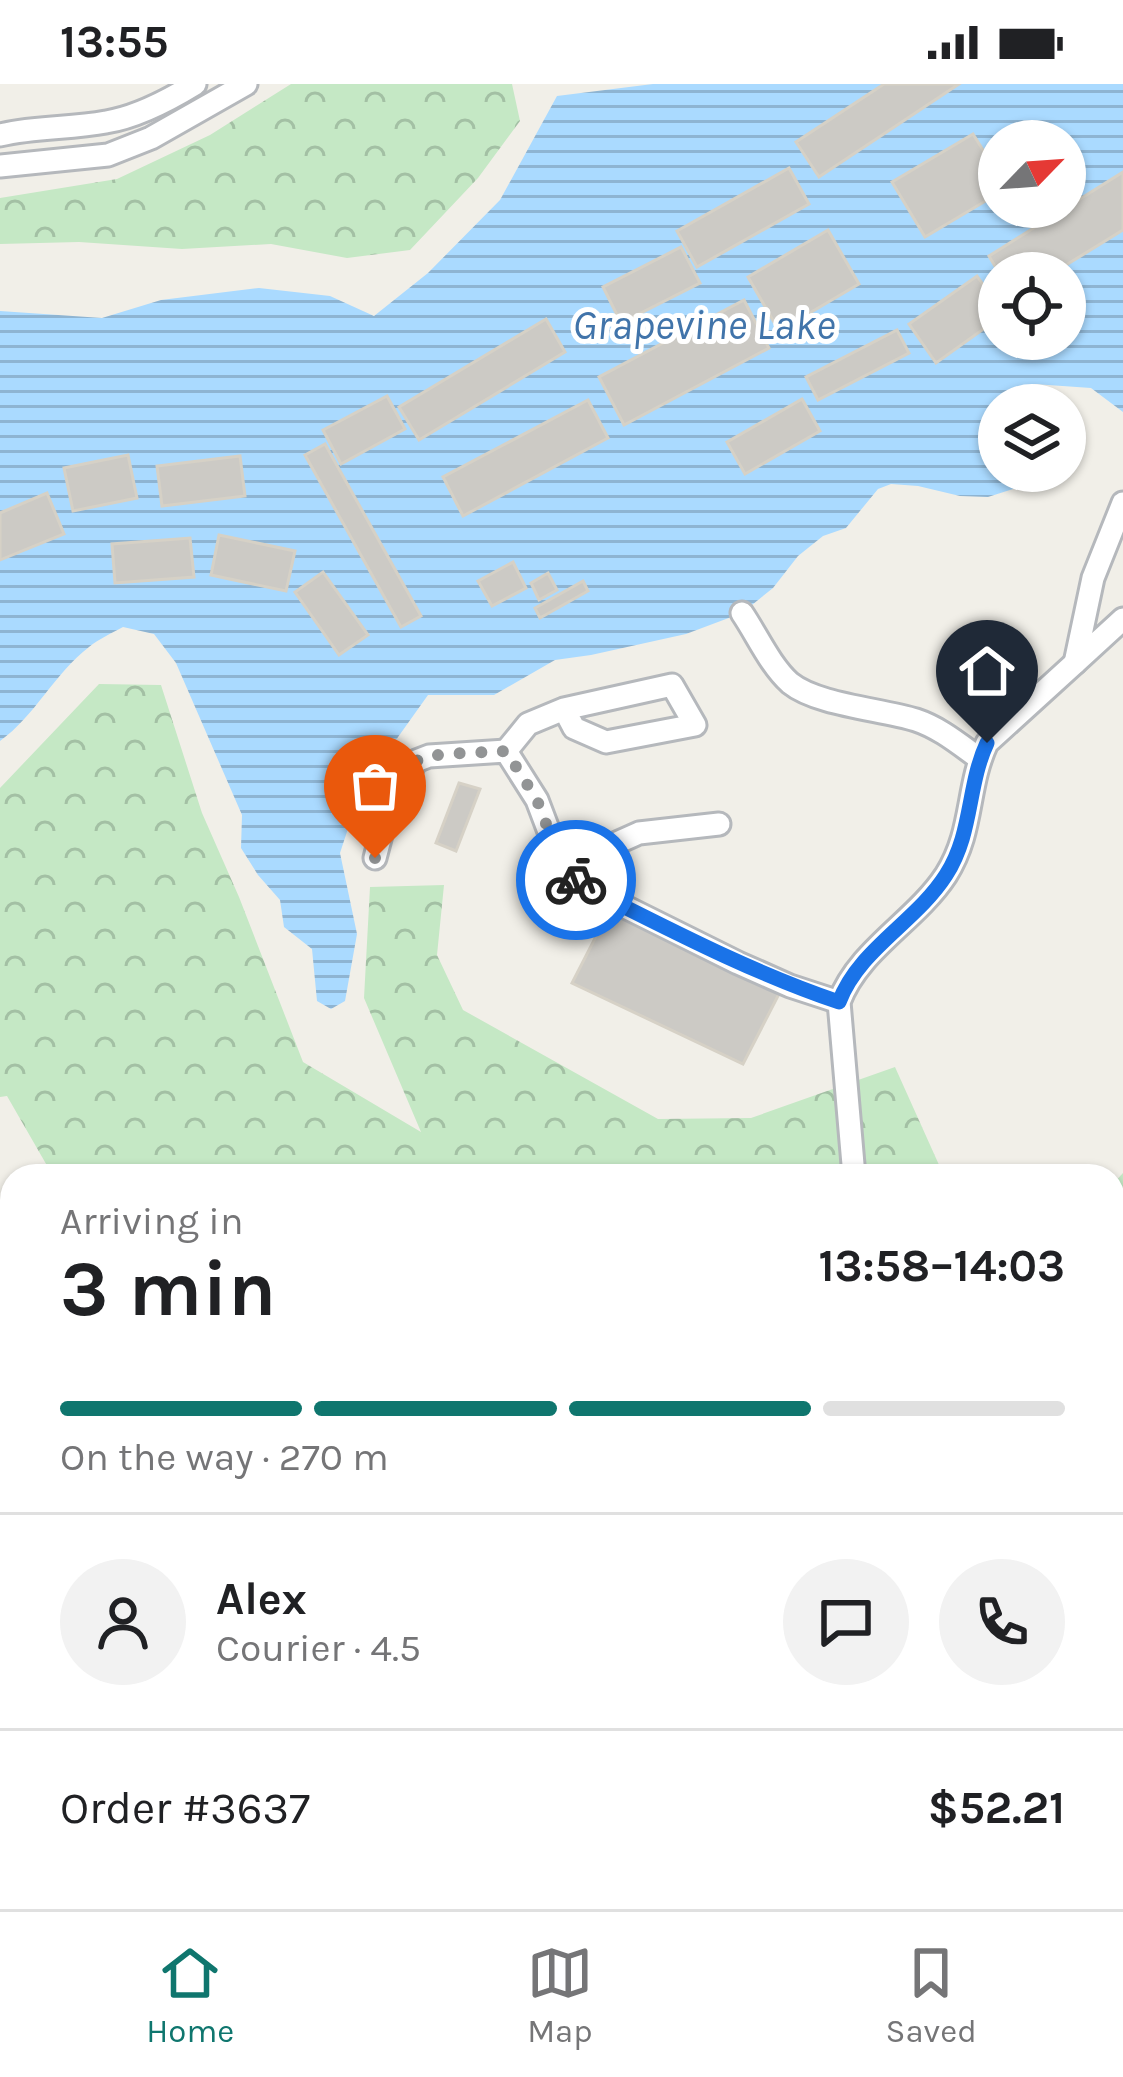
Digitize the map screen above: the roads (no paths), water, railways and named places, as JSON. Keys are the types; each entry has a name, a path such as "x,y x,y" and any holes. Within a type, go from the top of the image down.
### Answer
{"street":[{"path":"0,135 107,122 195,84"},
{"path":"0,166 108,155 151,138 246,84"},
{"path":"1075,663 1093,578 1123,503"},
{"path":"742,613 790,682 813,696 939,729 980,759"},
{"path":"853,1164 839,1002 847,980 946,875 967,829 987,743 1123,620"},
{"path":"375,858 387,812 416,761 506,751 528,724 564,709 672,686 695,725 606,742 574,728 564,709"},
{"path":"506,751 537,800 562,866 583,886 738,963 839,1002"},
{"path":"583,886 592,854 639,833 719,824"}],"water":[{"name":"Grapevine Lake","path":"653,84 1123,84 1123,412 1086,384 978,384 978,492 1004,492 960,496 891,484 878,489 846,528 823,536 798,556 773,588 742,613 686,634 555,660 494,695 428,695 361,789 340,853 357,934 345,1001 331,1009 317,1001 312,949 284,927 280,900 241,848 242,815 176,663 154,634 123,627 93,644 0,741 0,311 102,318 161,300 259,288 330,296 374,316 428,273 500,200 557,96"}]}
